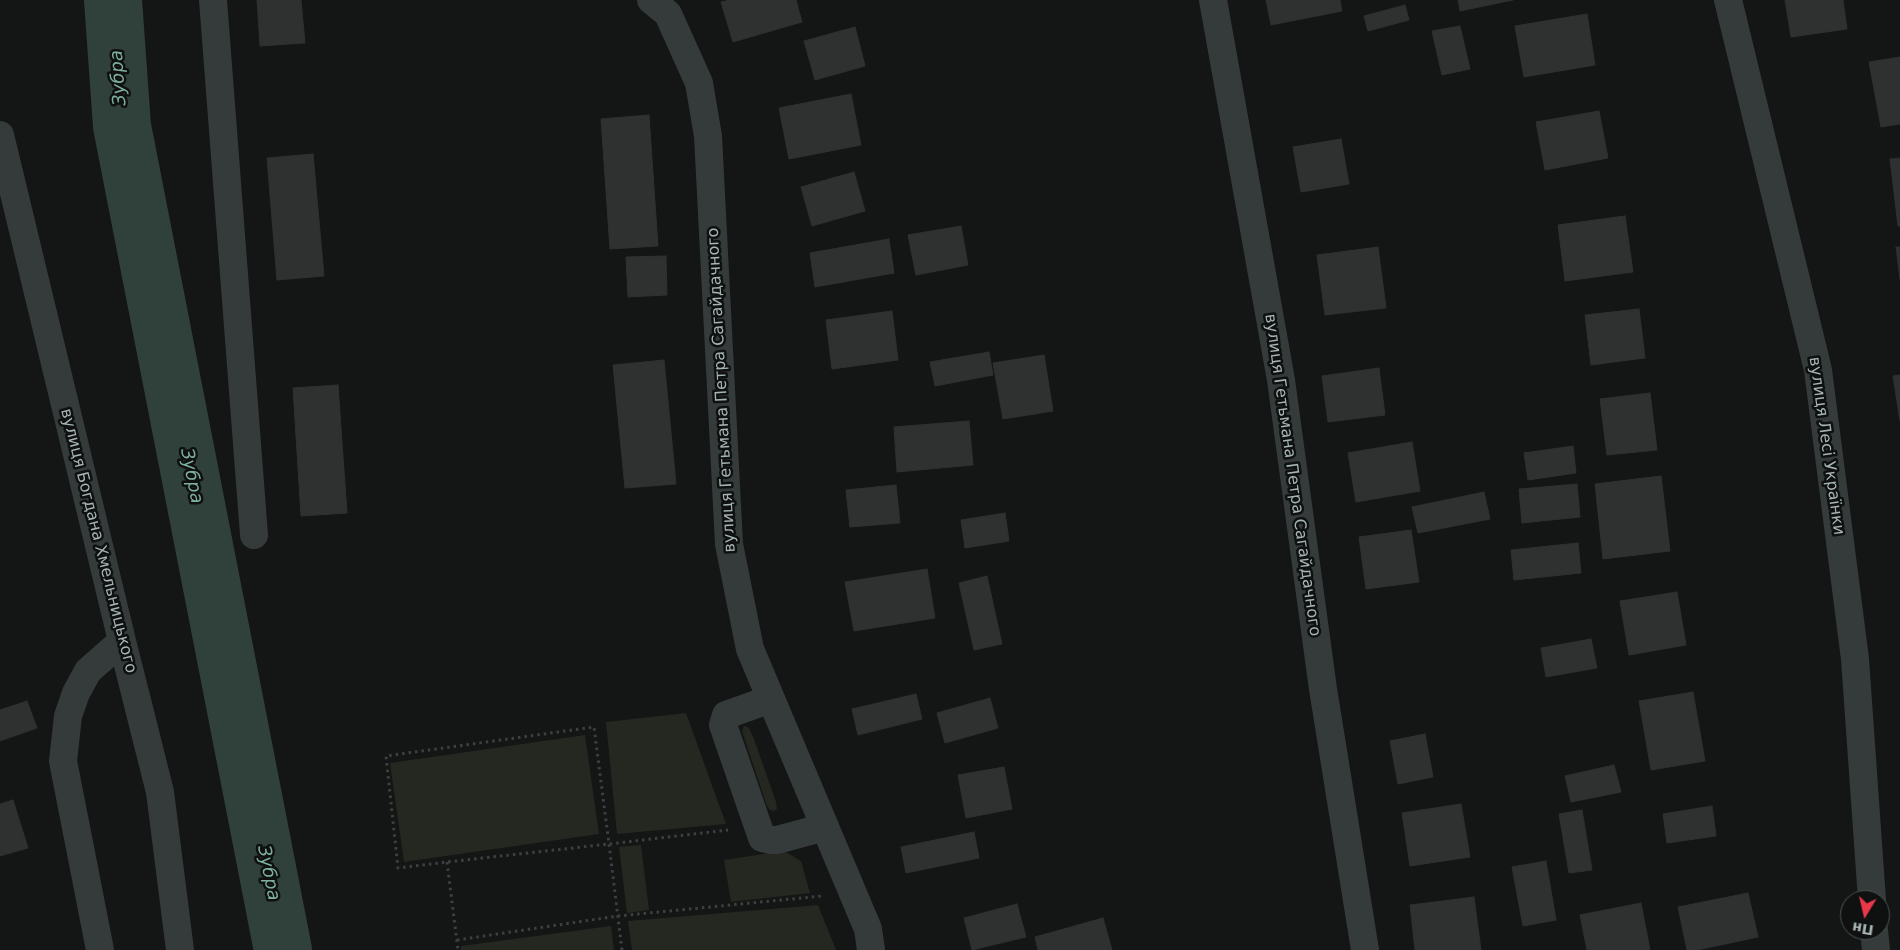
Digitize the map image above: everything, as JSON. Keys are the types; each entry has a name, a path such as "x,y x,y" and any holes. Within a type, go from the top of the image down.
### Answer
{"street":[{"path":"213,0 254,535"},
{"name":"вулиця Гетьмана Петра Сагайдачного","path":"651,0 668,14 698,82 706,127 729,544 750,649 868,929 871,950"},
{"name":"вулиця Гетьмана Петра Сагайдачного","path":"1213,0 1281,380 1323,688 1366,950"},
{"name":"вулиця Лесі Українки","path":"1728,0 1818,370 1855,658 1871,890"},
{"name":"вулиця Богдана Хмельницького","path":"0,135 160,792 180,950"},
{"path":"96,949 63,761 68,716 76,693 88,671 122,641"},
{"path":"771,699 726,715 723,725 762,838 770,840 825,827"}],"path":[{"path":"622,950 609,844 594,726 386,756 398,868 447,862 609,844 758,827"},
{"path":"447,862 458,950"},
{"path":"457,940 618,916 825,895"}],"shaded area":[{"path":"686,713 726,824 617,834 606,722"},
{"path":"744,726 749,728 754,739 776,802 777,809 774,811 770,810 767,806 742,731"},
{"path":"585,735 599,834 404,862 390,763"},
{"path":"641,845 649,910 627,913 619,847"},
{"path":"784,851 801,861 810,893 731,902 724,860"},
{"path":"818,905 836,950 632,950 628,921"},
{"path":"611,926 614,950 461,950 461,946"}],"building":[{"path":"257,0 301,0 305,43 260,46"},
{"path":"730,0 796,0 802,22 733,42 721,2"},
{"path":"1266,0 1340,0 1342,11 1271,25"},
{"path":"1458,0 1513,0 1460,11"},
{"path":"1785,0 1843,0 1847,29 1791,37"},
{"path":"1405,5 1409,20 1368,31 1364,16"},
{"path":"1587,14 1595,65 1524,77 1515,26"},
{"path":"1460,26 1470,69 1442,75 1432,31"},
{"path":"855,27 865,66 815,80 804,41"},
{"path":"1900,57 1900,124 1881,127 1869,62"},
{"path":"851,94 861,145 789,159 779,108"},
{"path":"1599,111 1608,158 1545,170 1536,122"},
{"path":"649,115 658,246 610,249 601,119"},
{"path":"1341,139 1349,184 1301,192 1293,147"},
{"path":"313,154 324,276 277,280 267,158"},
{"path":"1900,158 1900,226 1898,226 1890,159"},
{"path":"854,172 865,211 812,226 801,187"},
{"path":"1625,216 1633,272 1565,281 1558,225"},
{"path":"961,226 968,265 916,275 908,235"},
{"path":"889,239 894,273 815,287 810,253"},
{"path":"1378,247 1386,308 1325,315 1317,255"},
{"path":"1896,247 1900,247 1900,279"},
{"path":"666,256 667,295 628,297 626,257"},
{"path":"1639,309 1645,358 1591,365 1585,315"},
{"path":"892,311 898,360 832,369 826,320"},
{"path":"989,352 993,375 935,386 930,362"},
{"path":"1044,355 1053,411 1003,419 993,363"},
{"path":"664,360 676,484 625,488 613,365"},
{"path":"1379,368 1385,415 1328,422 1322,376"},
{"path":"1900,375 1900,421 1893,376"},
{"path":"338,385 347,513 301,516 293,388"},
{"path":"1650,393 1657,450 1607,455 1600,399"},
{"path":"969,421 973,465 897,472 894,427"},
{"path":"1412,442 1420,491 1356,502 1348,453"},
{"path":"1573,446 1576,473 1528,480 1524,453"},
{"path":"1661,476 1670,551 1603,559 1595,484"},
{"path":"1577,484 1580,517 1522,523 1519,489"},
{"path":"896,485 900,523 850,527 846,490"},
{"path":"1484,492 1490,519 1418,533 1412,507"},
{"path":"1005,513 1009,541 965,548 961,520"},
{"path":"1411,530 1419,582 1366,589 1359,537"},
{"path":"1578,543 1581,573 1514,580 1511,550"},
{"path":"927,569 935,618 854,631 845,582"},
{"path":"987,576 1002,644 974,650 959,583"},
{"path":"1677,592 1686,645 1629,655 1620,601"},
{"path":"1591,639 1597,668 1546,677 1541,648"},
{"path":"1693,692 1705,761 1651,770 1639,701"},
{"path":"916,694 922,719 858,735 852,709"},
{"path":"990,698 998,728 945,743 937,713"},
{"path":"27,701 37,728 0,741 0,710"},
{"path":"1425,734 1433,777 1398,784 1390,741"},
{"path":"1614,765 1621,792 1571,802 1565,776"},
{"path":"1004,767 1012,809 966,818 958,775"},
{"path":"13,800 28,848 0,856 0,804"},
{"path":"1461,804 1470,857 1410,866 1402,813"},
{"path":"1712,806 1716,836 1667,843 1663,814"},
{"path":"1582,810 1592,870 1569,873 1559,814"},
{"path":"974,832 979,858 906,873 901,847"},
{"path":"1546,861 1556,920 1523,926 1512,867"},
{"path":"1748,893 1758,937 1697,950 1687,950 1678,907"},
{"path":"1474,897 1481,950 1415,950 1410,905"},
{"path":"1641,903 1650,950 1587,950 1580,915"},
{"path":"1017,904 1026,937 972,950 964,918"},
{"path":"1103,918 1112,950 1038,950 1035,937"}],"waterway":[{"name":"Зубра","path":"113,0 122,126 283,950"}]}
